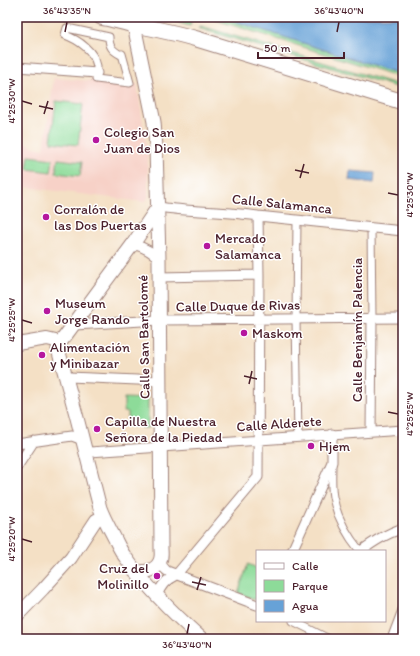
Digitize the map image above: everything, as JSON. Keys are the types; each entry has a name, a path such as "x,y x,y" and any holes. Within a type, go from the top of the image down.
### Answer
{"main road":[{"path":"101,17 134,21 403,102"},
{"name":"Calle San Bartolomé","path":"134,21 154,122 156,147 161,446 160,561"},
{"path":"158,207 133,244 60,342 58,349 103,516 124,556 135,570 157,596 202,639"},
{"path":"135,570 146,572 157,566 160,561"}],"street":[{"path":"67,28 109,37 109,43 113,50 122,54 130,83 96,79 96,73 97,67 91,54 78,40 65,35 67,28"},
{"path":"17,67 96,73"},
{"name":"Calle Salamanca","path":"158,207 238,213 403,231"},
{"path":"157,596 164,583 176,575 258,477 258,216"},
{"path":"297,220 296,319 298,437"},
{"name":"Calle Benjamín Palencia","path":"371,228 371,432"},
{"name":"Calle San Bartolomé","path":"133,244 148,249 159,259"},
{"path":"159,277 259,275"},
{"name":"Calle Duque de Rivas","path":"73,324 159,320 403,318"},
{"path":"17,344 47,339 60,342"},
{"path":"67,380 69,377 160,381"},
{"name":"Calle Alderete","path":"17,444 72,436 84,445 90,452 403,430"},
{"path":"332,434 333,497 346,532 359,550"},
{"path":"17,467 34,441"},
{"path":"292,550 332,462"},
{"path":"17,616 71,558 96,520 103,516"},
{"path":"362,550 386,534 403,528"},
{"path":"160,561 164,569 176,575 256,605"},
{"path":"392,639 403,610"},
{"path":"295,622 329,639"}],"shaded area":[{"name":"Colegio San Juan de Dios","path":"54,78 91,81 91,78 137,84 148,156 148,198 144,202 17,186 17,139 34,147 44,149"}],"green space":[{"path":"158,17 192,17 190,26"},
{"path":"206,17 221,17 403,75 403,78"},
{"path":"201,26 403,86 403,89 198,28"},
{"path":"56,101 83,104 78,145 51,142"},
{"path":"29,156 53,159 51,172 27,169"},
{"path":"58,159 82,162 80,176 56,173"},
{"path":"124,398 148,399 148,428 142,428 142,422 128,424 128,412 124,412"},
{"path":"248,564 256,568 256,600 238,593"}],"water":[{"path":"221,17 403,17 403,75 391,71"},
{"path":"350,171 375,173 374,183 349,180"}],"place":[{"name":"Colegio San Juan de Dios","path":"96,140"},
{"name":"Corralón de las Dos Puertas","path":"46,217"},
{"name":"Mercado Salamanca","path":"207,246"},
{"name":"Museum Jorge Rando","path":"47,311"},
{"name":"Maskom","path":"244,333"},
{"name":"Alimentación y Minibazar","path":"42,355"},
{"name":"Capilla de Nuestra Señora de la Piedad","path":"97,429"},
{"name":"Hjem","path":"311,446"},
{"name":"Cruz del Molinillo","path":"157,576"}]}
